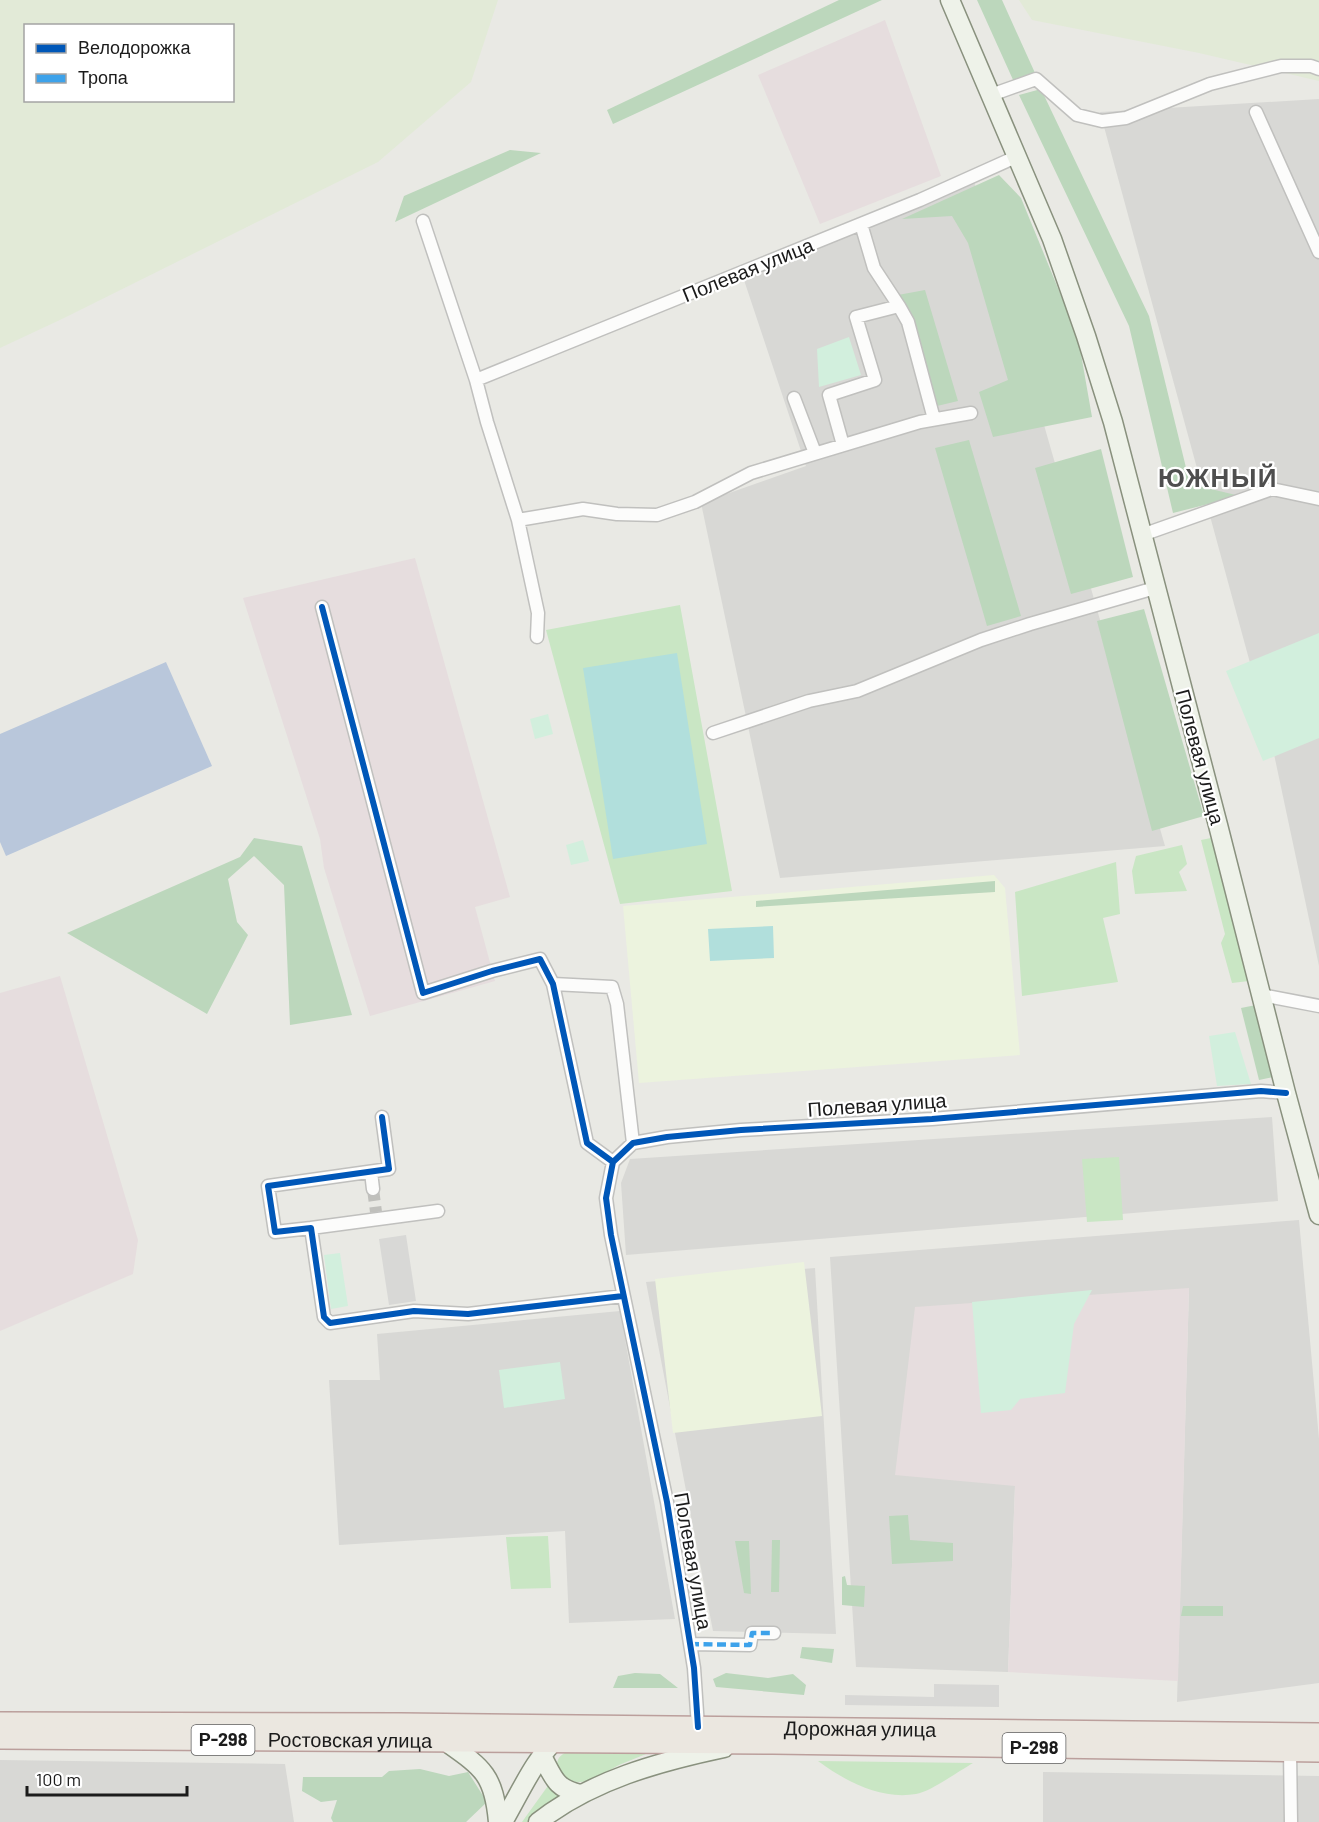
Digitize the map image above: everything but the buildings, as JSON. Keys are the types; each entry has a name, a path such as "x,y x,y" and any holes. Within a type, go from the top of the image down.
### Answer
{"highway":[{"name":"Ростовская улица","path":"0,1723 401,1725"},
{"name":"Дорожная улица","path":"401,1725 1319,1734"},
{"name":"Ростовская улица","path":"0,1738 446,1742"},
{"name":"Дорожная улица","path":"446,1742 547,1749 749,1743 1319,1751"}],"main road":[{"name":"Полевая улица","path":"952,5 1052,239 1113,422 1319,1215"},
{"path":"500,1822 547,1749 572,1726"},
{"path":"446,1742 477,1764 489,1778 500,1822"},
{"path":"538,1822 580,1794 629,1773 659,1763 749,1743"},
{"path":"547,1749 557,1783 566,1790 580,1794"}],"street":[{"path":"991,95 1036,79 1077,115 1102,121 1126,118 1210,84 1281,66 1311,66 1319,69"},
{"path":"1256,111 1319,252"},
{"name":"Полевая улица","path":"476,380 861,224 1018,156"},
{"path":"423,221 476,380 518,520 538,613 537,637"},
{"path":"861,224 874,268 908,322 934,419"},
{"path":"843,445 829,394 874,380 856,316 899,306"},
{"path":"794,398 815,453"},
{"path":"518,520 583,510 657,515 695,502 751,473 920,422 971,413"},
{"path":"1142,536 1272,489 1319,499"},
{"path":"713,734 809,701 857,691 1011,630 1155,588"},
{"path":"322,607 423,993 492,971 540,959 553,984 587,1143 613,1162 633,1143 617,1004 612,987 553,984"},
{"path":"1261,995 1319,1006"},
{"name":"Полевая улица","path":"633,1143 667,1137 741,1130 932,1119 1262,1091 1286,1093"},
{"path":"382,1117 389,1169 268,1186 275,1232 311,1228 376,1215 438,1210"},
{"name":"Полевая улица","path":"613,1162 606,1198 611,1235 667,1502 694,1668 698,1727"},
{"path":"371,1172 373,1189"},
{"path":"311,1228 324,1317 330,1323 414,1311 468,1314 623,1296"},
{"path":"690,1644 750,1645 752,1632 774,1633"},
{"path":"1290,1751 1291,1822"}],"shaded area":[{"path":"0,0 498,0 471,82 378,162 0,348"},
{"path":"839,0 882,0 613,124 607,110"},
{"path":"977,0 1002,0 1035,73 1014,82"},
{"path":"1019,0 1319,0 1319,81 1199,53 1032,20"},
{"path":"885,20 941,176 820,224 758,75"},
{"path":"1041,89 1149,316 1190,484 1240,496 1173,513 1129,326 1019,95"},
{"path":"1319,99 1319,966 1271,740 1100,112"},
{"path":"510,150 541,153 395,222 404,196"},
{"path":"971,171 1165,846 780,878 701,503 806,466 743,277"},
{"path":"999,175 1021,198 1078,337 1092,417 993,437 979,392 1008,380 968,243 952,216 902,219"},
{"path":"925,290 958,401 937,406 898,295"},
{"path":"849,337 861,375 819,387 817,349"},
{"path":"969,440 1021,616 987,626 935,448"},
{"path":"1101,449 1133,577 1071,594 1035,468"},
{"path":"415,558 510,897 475,907 495,981 370,1016 324,868 320,839 243,598"},
{"path":"1144,609 1204,816 1152,831 1097,621"},
{"path":"1319,633 1319,738 1263,761 1226,671"},
{"path":"677,653 707,844 613,859 583,668"},
{"path":"166,662 212,766 6,856 0,842 0,734"},
{"path":"548,714 553,734 535,739 530,719"},
{"path":"254,838 302,846 352,1015 290,1025 284,885 254,856 228,879 237,922 248,935 207,1014 67,933 240,857"},
{"path":"583,840 589,861 571,865 566,845"},
{"path":"994,875 1005,888 1020,1055 639,1083 623,906"},
{"path":"995,881 995,892 756,907 756,901"},
{"path":"773,926 774,958 710,961 708,929"},
{"path":"60,976 138,1240 133,1274 0,1331 0,993"},
{"path":"1256,1005 1273,1077 1259,1080 1241,1008"},
{"path":"1235,1032 1251,1084 1217,1086 1209,1036"},
{"path":"1272,1117 1278,1201 626,1255 621,1183 630,1159"},
{"path":"1299,1220 1319,1439 1319,1683 1177,1702 1189,1289 1015,1486 1008,1672 856,1667 830,1257"},
{"path":"406,1235 416,1301 389,1305 379,1239"},
{"path":"340,1253 348,1306 331,1309 324,1255"},
{"path":"804,1262 822,1416 673,1433 655,1279"},
{"path":"815,1268 836,1634 713,1631 646,1282"},
{"path":"1189,1288 1178,1681 1008,1672 1015,1486 895,1475 915,1307"},
{"path":"1092,1290 1074,1324 1065,1393 1020,1399 1011,1410 981,1413 972,1302"},
{"path":"620,1311 675,1619 569,1623 565,1531 339,1545 329,1380 380,1380 377,1334"},
{"path":"560,1362 565,1399 504,1408 499,1370"},
{"path":"908,1515 910,1540 953,1543 953,1561 892,1564 889,1516"},
{"path":"772,1540 780,1540 779,1592 771,1592"},
{"path":"735,1541 749,1541 751,1594 744,1593"},
{"path":"845,1576 847,1585 865,1586 864,1607 842,1605 842,1577"},
{"path":"1183,1606 1223,1606 1223,1616 1181,1616"},
{"path":"802,1647 834,1649 832,1663 800,1658"},
{"path":"635,1673 660,1674 678,1688 613,1688 618,1676"},
{"path":"726,1673 768,1678 793,1674 806,1685 804,1695 716,1687 713,1679"},
{"path":"934,1684 999,1685 999,1707 845,1705 845,1695 934,1697"},
{"path":"0,1760 285,1764 294,1822 0,1822"},
{"path":"420,1769 449,1776 468,1772 487,1802 466,1822 333,1822 331,1818 337,1800 321,1802 302,1791 303,1777 382,1777 389,1771"},
{"path":"1043,1772 1319,1776 1319,1822 1043,1822"}],"green space":[{"path":"680,605 732,891 620,904 546,630"},
{"path":"1211,838 1249,981 1232,983 1221,943 1225,934 1201,840"},
{"path":"1182,845 1187,864 1179,872 1187,891 1135,894 1132,871 1136,856"},
{"path":"1116,862 1120,914 1103,918 1118,982 1022,996 1015,892"},
{"path":"1119,1157 1123,1220 1087,1222 1082,1159"},
{"path":"548,1536 551,1588 511,1589 506,1537"},
{"path":"565,1753 646,1754 595,1778 580,1782 568,1779 560,1771 558,1761"},
{"path":"818,1761 973,1763 929,1789 916,1794 903,1795 876,1791 851,1782"},
{"path":"550,1783 564,1796 527,1822 522,1822"}],"tunnel":[{"path":"373,1189 376,1212"}],"marked path":[{"path":"690,1644 750,1645 752,1633 774,1633"}],"cycle path":[{"path":"322,607 423,993 492,971 540,959 553,984 587,1143 613,1162"},
{"path":"698,1727 694,1668 667,1502 611,1235 606,1198 613,1162 633,1143 667,1137 741,1130 932,1119 1261,1091 1286,1093"},
{"path":"382,1117 389,1169 268,1186 275,1232 311,1228 324,1317 330,1323 414,1311 468,1314 623,1296"}],"district":[{"name":"ЮЖНЫЙ","path":"1218,478"}]}
